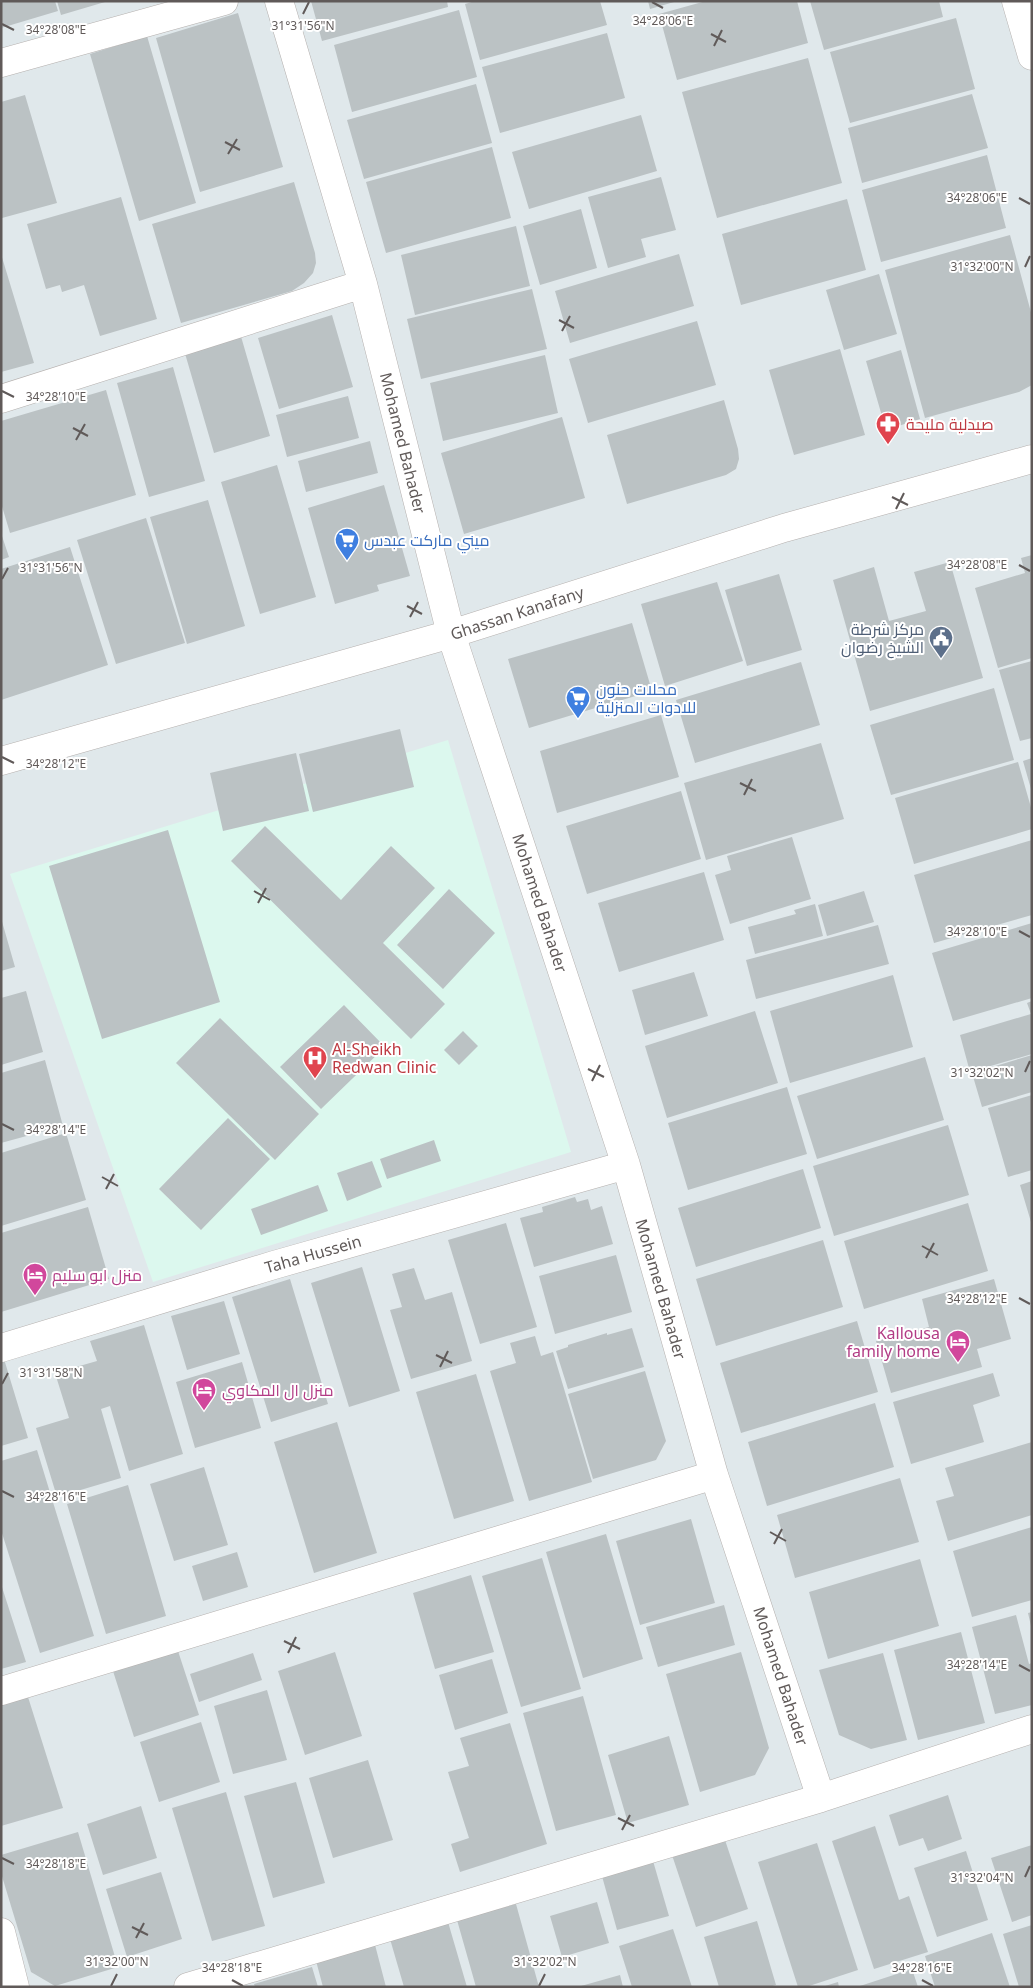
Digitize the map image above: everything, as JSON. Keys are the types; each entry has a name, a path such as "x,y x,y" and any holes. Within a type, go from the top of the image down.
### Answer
{"street":[{"path":"1,63 224,1"},
{"name":"Mohamed Bahader","path":"279,1 363,284 451,634 626,1165 714,1475 821,1798"},
{"path":"1016,1 1032,56"},
{"path":"1,399 363,284"},
{"name":"Ghassan Kanafany","path":"1,761 451,634 784,528 1032,459"},
{"name":"Taha Hussein","path":"1,1348 274,1265 626,1165"},
{"path":"1,1691 714,1475"},
{"path":"188,1987 821,1798 1032,1728"},
{"path":"1,1932 15,1987"}],"shaded area":[{"name":"Al-Sheikh Redwan Clinic","path":"448,740 571,1152 153,1282 10,874"}],"building":[{"path":"1,1 55,1 58,11 1,28"},
{"path":"57,1 105,1 105,2 61,15"},
{"path":"311,1 447,1 448,7 322,41"},
{"path":"475,1 600,1 607,25 480,60 465,4"},
{"path":"648,1 674,1 674,2 650,9"},
{"path":"706,1 797,1 808,43 677,80 659,14"},
{"path":"810,1 939,1 943,17 824,50"},
{"path":"459,10 477,77 352,112 334,45"},
{"path":"238,13 283,167 200,192 156,38"},
{"path":"956,18 975,89 850,123 830,52"},
{"path":"607,33 625,98 500,133 482,67"},
{"path":"147,36 196,203 139,221 90,54"},
{"path":"808,58 842,183 717,218 682,92"},
{"path":"476,84 492,143 364,179 347,120"},
{"path":"972,94 988,148 862,183 848,128"},
{"path":"25,95 57,203 2,218 1,102"},
{"path":"641,115 657,171 529,209 512,152"},
{"path":"492,147 511,218 386,253 366,182"},
{"path":"987,155 1006,228 881,262 862,190"},
{"path":"661,177 676,230 641,239 646,257 608,268 588,197"},
{"path":"294,182 315,253 316,263 313,273 304,283 292,291 181,323 152,224"},
{"path":"121,197 157,319 100,336 84,285 62,292 60,285 46,289 27,224"},
{"path":"847,199 866,270 741,305 722,234"},
{"path":"581,209 597,268 540,285 523,226"},
{"path":"516,226 530,286 415,315 401,255"},
{"path":"1010,235 1032,316 1032,385 1019,392 925,418 885,270"},
{"path":"1,254 34,363 1,372"},
{"path":"679,254 694,306 570,343 555,291"},
{"path":"879,274 897,334 844,350 826,290"},
{"path":"532,289 547,349 421,379 407,319"},
{"path":"332,315 353,387 279,409 258,338"},
{"path":"697,321 716,385 588,423 569,359"},
{"path":"240,333 270,436 214,453 184,350"},
{"path":"840,349 865,435 794,455 769,370"},
{"path":"901,350 920,419 886,430 866,361"},
{"path":"545,355 558,413 443,441 430,383"},
{"path":"173,367 205,481 149,497 117,383"},
{"path":"106,390 136,495 10,533 1,503 1,421"},
{"path":"348,396 359,438 287,457 276,415"},
{"path":"724,400 738,449 739,459 736,469 726,475 627,504 607,435"},
{"path":"562,417 585,498 464,534 441,453"},
{"path":"370,441 378,473 306,492 298,461"},
{"path":"277,465 316,597 260,614 221,482"},
{"path":"384,485 410,576 377,585 379,591 335,604 308,508"},
{"path":"208,500 245,626 187,644 150,517"},
{"path":"146,518 185,643 116,664 77,540"},
{"path":"1,533 9,557 1,560"},
{"path":"70,547 108,665 1,700 1,569"},
{"path":"1032,555 1032,658 998,668 975,588 1025,573 1021,558"},
{"path":"950,562 983,678 870,711 833,580 874,567 889,621 926,611 914,572"},
{"path":"779,574 802,650 747,666 725,590"},
{"path":"717,582 743,661 665,686 641,604"},
{"path":"632,623 652,691 529,728 508,659"},
{"path":"1032,661 1032,738 1020,741 999,670"},
{"path":"801,662 820,725 695,763 676,700"},
{"path":"994,688 1014,760 891,795 870,725"},
{"path":"661,715 679,777 557,813 540,751"},
{"path":"400,729 414,787 313,812 299,754"},
{"path":"821,743 844,819 706,860 684,783"},
{"path":"296,753 309,811 223,831 210,773"},
{"path":"1032,758 1032,789 1031,789 1023,761"},
{"path":"1018,762 1032,811 1032,829 914,864 895,798"},
{"path":"681,791 701,859 587,894 566,826"},
{"path":"265,826 341,900 391,846 435,888 383,943 445,1004 411,1039 231,861"},
{"path":"168,830 220,1002 102,1039 49,866"},
{"path":"792,837 811,899 730,924 715,875 731,870 727,856"},
{"path":"1032,840 1032,915 934,943 914,875"},
{"path":"704,872 724,940 619,972 598,903"},
{"path":"449,889 495,933 443,989 397,945"},
{"path":"864,891 874,922 827,936 818,905"},
{"path":"815,904 823,936 755,954 748,927 796,914 794,910"},
{"path":"1,918 15,967 1,971"},
{"path":"1032,923 1032,998 953,1021 932,953"},
{"path":"878,925 889,964 756,999 746,960"},
{"path":"694,972 708,1016 645,1035 632,990"},
{"path":"893,975 913,1047 790,1083 770,1011"},
{"path":"26,991 43,1052 1,1065 1,998"},
{"path":"1032,1001 1032,1054 970,1072 960,1035 1031,1014 1027,1003"},
{"path":"344,1005 385,1047 321,1109 280,1067"},
{"path":"755,1011 778,1083 667,1118 645,1046"},
{"path":"220,1018 319,1114 275,1160 176,1063"},
{"path":"463,1031 478,1046 459,1065 444,1050"},
{"path":"1032,1055 1032,1092 982,1107 972,1073"},
{"path":"925,1057 944,1120 817,1159 797,1096"},
{"path":"45,1060 63,1126 1,1143 1,1073"},
{"path":"787,1087 807,1154 688,1190 668,1123"},
{"path":"1032,1095 1032,1170 1008,1177 988,1108"},
{"path":"228,1118 270,1159 201,1230 159,1189"},
{"path":"948,1125 969,1195 834,1236 813,1166"},
{"path":"66,1133 86,1200 1,1226 1,1153"},
{"path":"434,1140 441,1161 387,1179 380,1159"},
{"path":"372,1161 382,1187 347,1201 337,1173"},
{"path":"803,1169 821,1228 696,1267 678,1208"},
{"path":"1032,1181 1032,1222 1031,1222 1020,1185"},
{"path":"318,1185 328,1211 261,1235 251,1209"},
{"path":"575,1197 577,1202 588,1199 591,1210 602,1206 613,1244 534,1267 520,1218 543,1212 542,1207"},
{"path":"968,1203 988,1271 864,1309 844,1241"},
{"path":"88,1207 109,1279 1,1312 1,1233"},
{"path":"506,1223 537,1327 480,1344 448,1240"},
{"path":"823,1240 843,1307 716,1346 696,1279"},
{"path":"616,1255 632,1312 555,1334 539,1276"},
{"path":"362,1267 400,1391 349,1407 311,1283"},
{"path":"414,1268 425,1300 452,1292 472,1361 411,1379 390,1310 402,1307 392,1274"},
{"path":"290,1279 328,1404 271,1422 232,1297"},
{"path":"994,1279 1011,1339 977,1349 982,1367 891,1393 876,1341 929,1327 922,1299"},
{"path":"224,1301 240,1354 187,1370 171,1316"},
{"path":"857,1321 878,1392 741,1433 720,1363"},
{"path":"144,1325 183,1454 129,1471 110,1406 101,1409 121,1478 57,1497 36,1428 69,1418 55,1373 97,1361 90,1341"},
{"path":"632,1328 644,1367 568,1389 556,1351 568,1347 568,1345 607,1333 607,1335"},
{"path":"535,1336 541,1356 553,1352 592,1482 529,1501 490,1371 516,1363 510,1343"},
{"path":"4,1359 28,1438 1,1446 1,1360"},
{"path":"242,1362 261,1428 195,1448 176,1382"},
{"path":"645,1371 666,1441 656,1460 593,1479 568,1394"},
{"path":"993,1373 1000,1396 973,1405 984,1442 911,1464 893,1402"},
{"path":"476,1374 514,1501 454,1519 416,1392"},
{"path":"875,1403 894,1467 767,1506 748,1442"},
{"path":"337,1422 377,1553 314,1573 274,1442"},
{"path":"1032,1442 1032,1515 948,1541 936,1501 954,1496 945,1468"},
{"path":"37,1450 94,1636 40,1653 1,1530 1,1461"},
{"path":"204,1467 228,1545 174,1561 150,1484"},
{"path":"900,1478 919,1542 795,1578 777,1515"},
{"path":"128,1485 166,1616 106,1634 67,1504"},
{"path":"691,1519 715,1603 640,1625 616,1541"},
{"path":"1032,1527 1032,1600 972,1617 953,1551"},
{"path":"606,1534 643,1659 583,1678 546,1552"},
{"path":"237,1552 248,1587 203,1601 192,1566"},
{"path":"542,1558 581,1689 521,1707 482,1576"},
{"path":"920,1559 939,1626 828,1659 809,1592"},
{"path":"471,1575 494,1652 435,1669 413,1593"},
{"path":"1,1584 26,1662 1,1669"},
{"path":"724,1605 735,1645 658,1667 646,1627"},
{"path":"1032,1612 1032,1626 1031,1626 1028,1613"},
{"path":"1016,1615 1029,1664 1032,1663 1032,1705 995,1714 972,1627"},
{"path":"961,1632 985,1723 918,1740 894,1650"},
{"path":"178,1651 199,1715 134,1737 113,1671"},
{"path":"335,1652 362,1736 305,1755 278,1671"},
{"path":"741,1652 769,1748 755,1775 700,1792 666,1674"},
{"path":"253,1653 262,1680 199,1702 190,1674"},
{"path":"883,1653 907,1740 871,1749 839,1735 819,1670"},
{"path":"492,1659 508,1713 455,1730 439,1675"},
{"path":"267,1690 287,1760 233,1774 214,1706"},
{"path":"583,1696 616,1815 556,1831 523,1713"},
{"path":"28,1697 63,1808 1,1826 1,1704"},
{"path":"201,1722 220,1782 159,1802 140,1742"},
{"path":"510,1723 547,1844 460,1872 451,1844 469,1838 448,1772 469,1766 460,1738"},
{"path":"669,1736 689,1805 628,1823 608,1755"},
{"path":"368,1760 393,1840 333,1858 309,1778"},
{"path":"296,1782 325,1883 273,1898 244,1796"},
{"path":"226,1792 265,1926 212,1941 172,1808"},
{"path":"948,1795 962,1839 928,1851 923,1838 899,1846 889,1815"},
{"path":"141,1806 157,1858 103,1875 87,1824"},
{"path":"875,1826 899,1900 909,1896 928,1952 874,1969 832,1841"},
{"path":"78,1832 118,1967 55,1986 31,1972 1,1873 1,1855"},
{"path":"724,1837 748,1909 696,1927 672,1855"},
{"path":"817,1843 858,1970 806,1987 798,1987 758,1862"},
{"path":"1032,1845 1032,1915 1012,1922 991,1858"},
{"path":"966,1851 988,1920 937,1937 914,1868"},
{"path":"651,1854 669,1916 617,1930 600,1869"},
{"path":"161,1872 182,1939 127,1957 106,1889"},
{"path":"597,1902 609,1943 562,1957 550,1916"},
{"path":"516,1904 539,1987 476,1987 457,1920"},
{"path":"757,1921 776,1985 769,1987 719,1987 704,1937"},
{"path":"448,1922 467,1987 404,1987 390,1939"},
{"path":"1032,1925 1032,1987 1019,1987 1003,1934"},
{"path":"673,1929 692,1987 632,1987 619,1946"},
{"path":"992,1933 1010,1987 935,1987 925,1956"},
{"path":"374,1941 386,1987 323,1987 315,1957"},
{"path":"312,1967 318,1987 255,1987 254,1984"},
{"path":"912,1969 918,1987 860,1987 860,1986"},
{"path":"620,1975 623,1987 581,1987 581,1986"},
{"path":"838,1982 839,1987 825,1987 825,1986"}],"place":[{"name":"صيدلية مليحة","path":"888,445"},
{"name":"ميني ماركت عبدس","path":"347,561"},
{"name":"مركز شرطة الشيخ رضوان","path":"941,659"},
{"name":"محلات حنون للادوات المنزلية","path":"578,719"},
{"name":"Al-Sheikh Redwan Clinic","path":"315,1079"},
{"name":"منزل ابو سليم","path":"35,1296"},
{"name":"Kallousa family home","path":"958,1363"},
{"name":"منزل ال المكاوي","path":"204,1411"}]}
